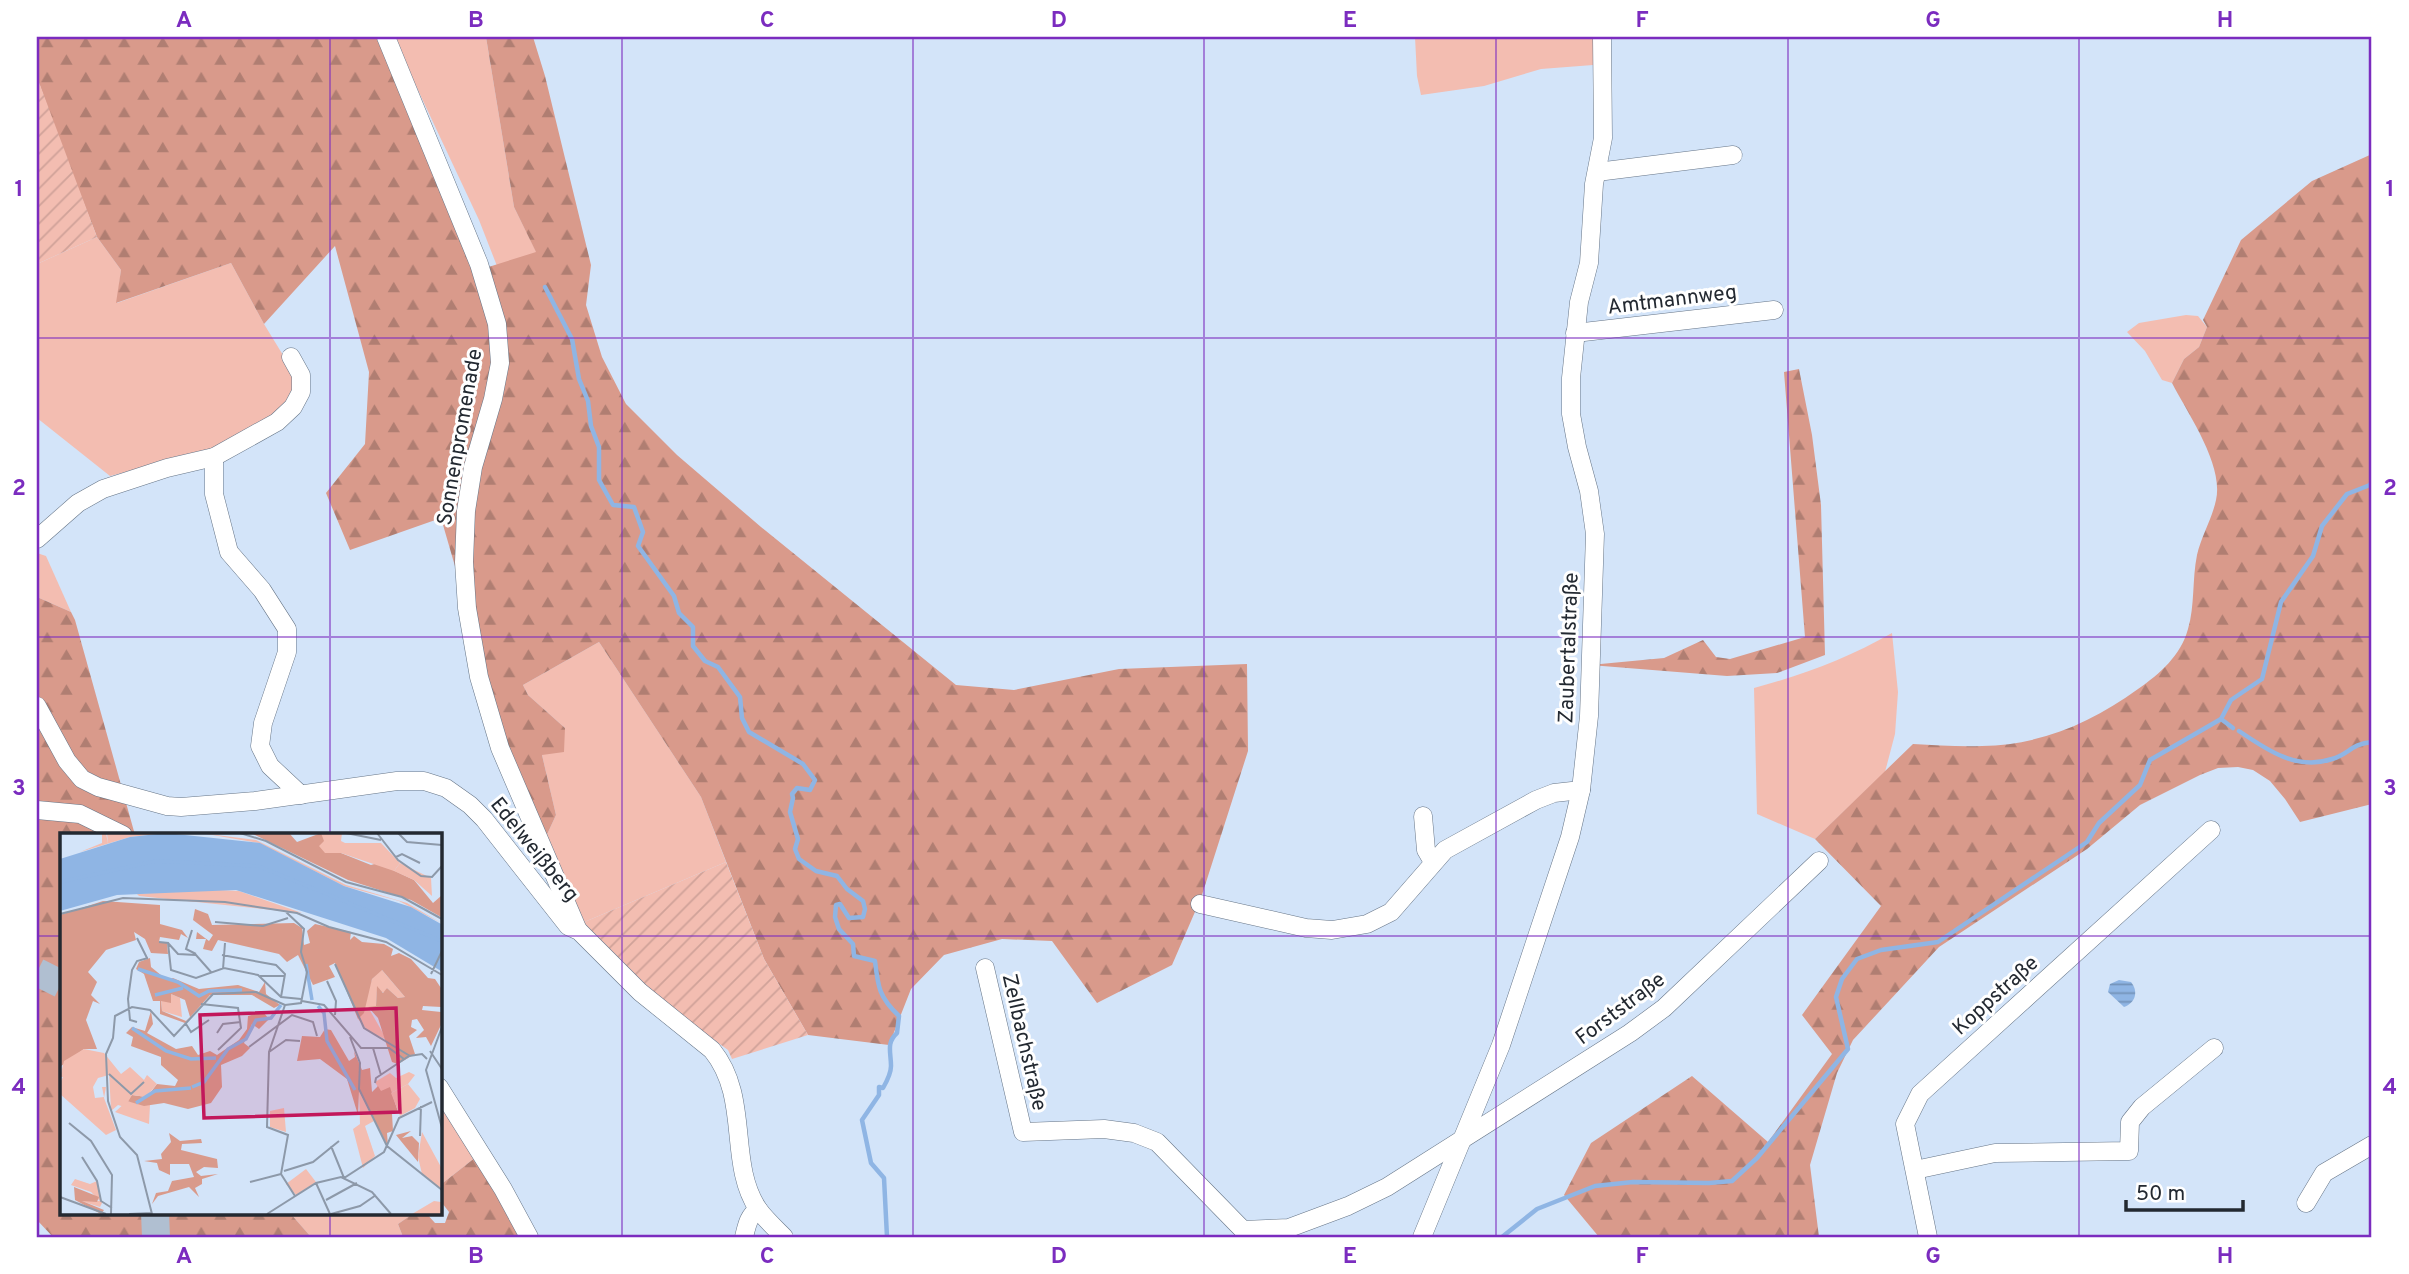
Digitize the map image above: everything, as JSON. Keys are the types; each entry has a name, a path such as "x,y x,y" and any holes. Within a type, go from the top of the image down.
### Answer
{"street":[{"name":"Sonnenpromenade","path":"386,37 479,264 497,324 500,363 493,399 473,467 466,511 464,562 467,608 478,677 500,748 579,931"},
{"name":"Zaubertalstraße","path":"1422,1237 1518,994 1570,837 1581,790 1589,716 1595,534 1590,491 1577,447 1572,414 1571,378 1579,302 1589,262 1594,184 1603,138 1602,37"},
{"path":"1597,172 1734,155"},
{"name":"Amtmannweg","path":"1575,333 1774,310"},
{"path":"37,539 78,503 103,489 167,468 214,457 260,433 293,407 299,398 302,382 299,369 291,357"},
{"path":"214,457 214,494 229,552 262,590 287,629 286,652 263,723 260,746 270,766 301,795"},
{"name":"Edelweißberg","path":"37,706 73,770 93,785 175,807 301,795 397,781 424,781 456,794 484,819 568,926 579,931 622,976 712,1050 722,1062 733,1090 749,1187 758,1209 783,1237"},
{"path":"1200,904 1313,928 1332,930 1367,924 1391,912 1444,850 1536,800 1554,793 1581,790"},
{"path":"37,810 80,814 118,833"},
{"path":"1423,816 1426,850 1433,862"},
{"name":"Koppstraße","path":"1928,1237 1905,1124 1920,1094 2211,831"},
{"name":"Forststraße","path":"1462,1141 1651,1019 1819,861"},
{"name":"Zellbachstraße","path":"985,968 1023,1132 1104,1129 1145,1136 1157,1142 1171,1155 1243,1230 1289,1228 1348,1206 1387,1187 1462,1141"},
{"path":"1915,1170 1995,1153 2129,1151 2130,1122 2142,1107 2214,1048"},
{"path":"441,1090 503,1189 529,1237"},
{"path":"2306,1203 2324,1173 2372,1145"},
{"path":"744,1237 748,1222 758,1209"}],"shaded area":[{"path":"393,37 486,37 514,207 537,253 497,266 479,220"},
{"path":"1415,37 1593,37 1593,65 1541,69 1484,86 1421,95"},
{"path":"37,77 97,237 37,264"},
{"path":"97,237 121,270 117,303 231,263 297,378 284,411 212,450 110,476 37,418 37,264"},
{"path":"2186,315 2198,316 2207,327 2199,347 2184,359 2172,383 2162,380 2145,351 2127,332 2139,323"},
{"path":"37,553 46,556 71,612 37,597"},
{"path":"1892,633 1898,692 1895,734 1885,772 1815,839 1757,814 1754,688 1825,665"},
{"path":"599,642 701,797 726,862 582,923 544,841 556,815 542,755 565,728 528,695 523,685"},
{"path":"726,862 764,959 808,1035 732,1059 728,1050 641,987 582,923"},
{"path":"441,1100 476,1157 441,1184"},
{"path":"291,1214 413,1214 398,1224 403,1237 311,1237"}],"green space":[{"path":"37,37 376,37 479,270 536,252 514,207 486,37 533,37 591,265 586,305 602,357 626,404 677,455 761,527 956,685 1014,690 1119,669 1247,664 1248,751 1201,898 1172,965 1097,1003 1052,941 1002,939 944,955 911,989 889,1045 808,1035 764,959 701,797 599,642 523,685 528,695 565,728 564,752 542,755 556,815 544,841 491,704 477,642 441,518 350,550 326,493 365,444 369,372 335,246 264,324 231,263 116,303 121,270 97,237 58,137 37,77"},
{"path":"2372,154 2372,804 2300,822 2270,781 2253,770 2238,767 2218,768 2140,805 2087,849 1939,947 1853,1040 1837,1073 1810,1165 1819,1237 1599,1237 1564,1195 1591,1143 1692,1076 1768,1142 1832,1054 1802,1015 1881,906 1815,839 1913,744 2004,745 2064,730 2120,701 2154,677 2175,655 2188,629 2197,555 2214,507 2217,486 2210,456 2172,383 2184,359 2199,347 2207,327 2203,320 2241,240 2312,181"},
{"path":"1799,369 1812,435 1821,505 1825,655 1777,673 1727,676 1590,665 1664,658 1703,640 1716,657 1730,659 1805,637 1784,372"},
{"path":"37,597 71,612 75,620 134,833 60,833 60,1214 291,1214 311,1237 53,1237 37,1220"},
{"path":"476,1157 523,1237 403,1237 398,1224 413,1214 427,1214 435,1223 445,1223 449,1212 441,1202 441,1184"}],"water":[{"path":"2119,980 2131,982 2135,990 2133,1000 2124,1007 2108,992 2110,984"}],"waterway":[{"path":"545,287 572,339 579,379 588,401 591,426 599,447 599,480 613,505 634,507 643,532 638,546 674,596 679,613 693,627 693,646 705,661 718,667 740,697 742,718 749,732 803,764 815,780 810,790 797,788 792,794 790,812 798,839 795,849 799,859 816,871 837,876 847,889 863,901 863,917 849,918 840,904 836,905 835,917 839,929 853,944 854,956 875,961 881,991 887,1003 899,1016 897,1033 890,1044 890,1074 883,1088 879,1087 879,1095 862,1120 871,1163 884,1178 887,1237"},
{"path":"1502,1237 1537,1209 1595,1186 1633,1182 1732,1181 1757,1158 1848,1049 1836,997 1842,979 1857,959 1881,950 1938,942 2087,842 2099,823 2140,785 2150,760 2221,719 2231,700 2262,679 2281,602 2313,556 2322,526 2347,494 2370,485 2372,481"},
{"path":"2221,719 2233,728"},
{"path":"2239,731 2283,757 2307,762 2332,759 2359,745 2372,742"}],"tunnel":[{"path":"37,972 60,984"},
{"path":"155,1214 156,1237"}]}
